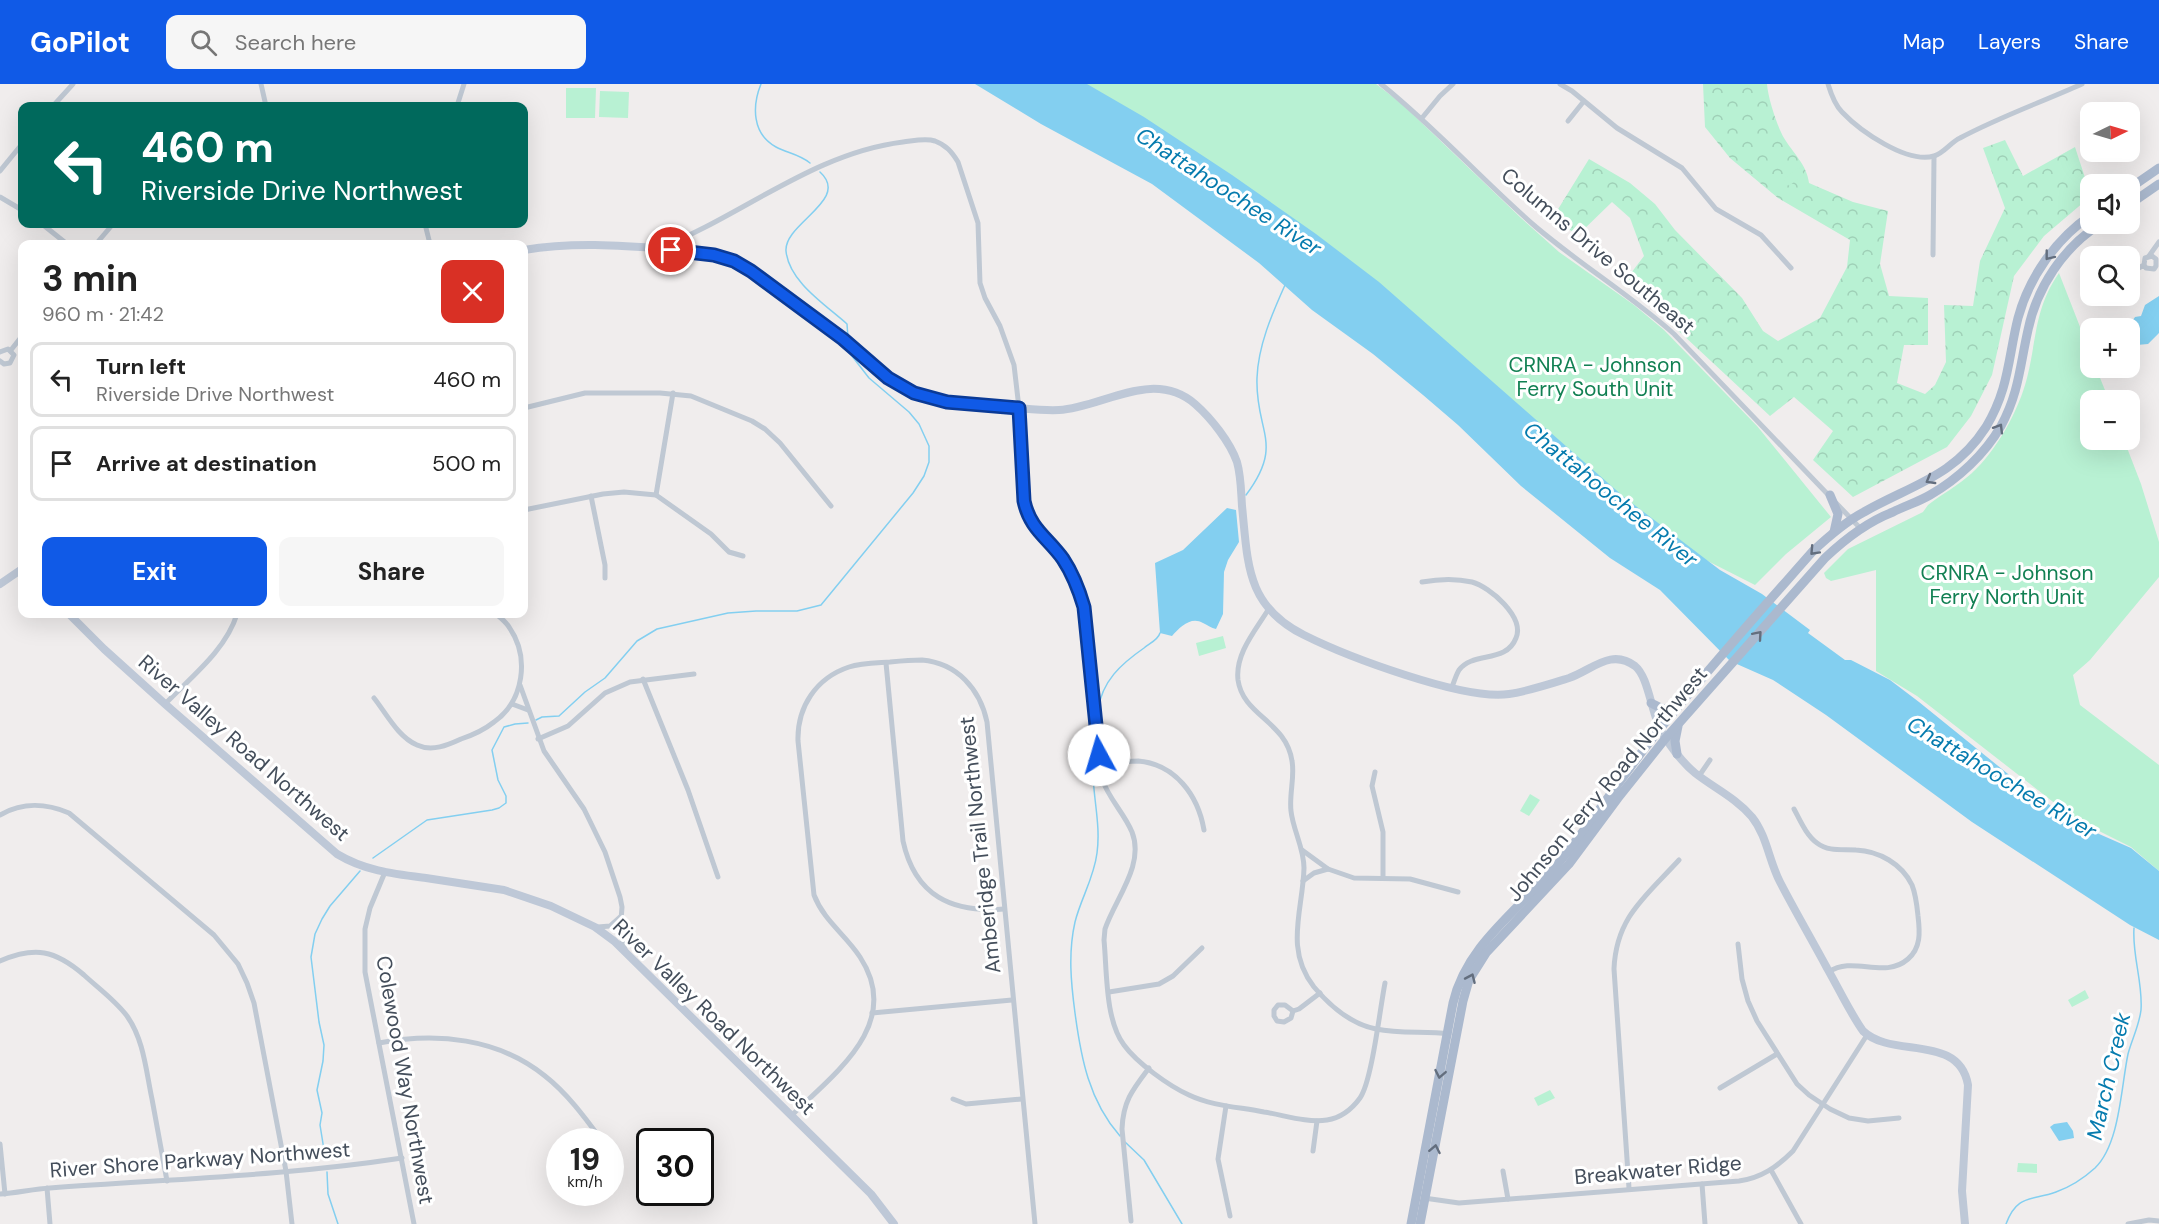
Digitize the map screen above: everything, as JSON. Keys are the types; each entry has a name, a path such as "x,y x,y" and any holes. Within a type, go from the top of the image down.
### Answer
{"main road":[{"path":"2140,181 2159,168"},
{"path":"2140,197 2159,184"},
{"name":"Johnson Ferry Road Northwest","path":"1420,1224 1421,1198 1452,1034 1457,986 1468,962 1560,862 1659,729 1814,551 1852,519 1937,475 1963,455 1982,433 2003,392 2019,316 2035,277 2061,241 2080,225"},
{"name":"Johnson Ferry Road Northwest","path":"1452,1034 1465,994 1480,961 1492,945 1573,859 1650,757 1789,598 1830,553 1861,529 1942,488 1962,472 1990,442 2000,427 2014,396 2022,367 2028,328 2040,293 2060,260 2089,234"},
{"path":"1830,495 1838,514 1834,532"},
{"path":"1651,704 1662,709 1679,706"},
{"path":"1650,757 1665,752 1677,754 1675,741 1678,724"},
{"name":"Johnson Ferry Road Northwest","path":"1411,1224 1421,1198"}],"street":[{"path":"57,102 73,84"},
{"path":"261,84 265,102"},
{"path":"458,102 464,84"},
{"name":"Columns Drive Southeast","path":"1381,84 1422,118 1535,226 1645,308 1674,334 1861,529"},
{"path":"1422,118 1453,84"},
{"path":"1560,84 1617,128 1682,168 1716,209 1761,235 1791,268"},
{"path":"1828,84 1833,99 1842,113 1876,139 1895,150 1912,156 1934,157 1961,138 2082,84"},
{"path":"1568,121 1584,101"},
{"path":"655,248 671,244 837,158 882,145 923,140 942,144 953,154 958,162 975,212 979,235 980,283 1009,346 1014,365 1026,513 1034,528 1054,548 1068,567 1077,586 1084,607 1100,764 1107,792 1133,834 1135,848 1130,873 1105,929 1112,1019 1118,1036 1129,1052 1188,1095 1226,1106 1317,1121 1329,1120 1352,1108 1366,1085 1385,984"},
{"path":"0,171 18,149"},
{"path":"1933,255 1934,157"},
{"path":"0,197 18,208"},
{"path":"47,228 63,240"},
{"path":"99,240 110,228"},
{"path":"2144,265 2145,258 2159,242"},
{"path":"528,250 604,245 714,255 734,261 761,276 843,339 888,378 921,395 947,402 1046,410 1070,409 1123,392 1144,389 1172,392 1194,403 1228,444 1237,462 1240,475 1250,569 1257,591 1268,610 1300,633 1398,672 1484,695 1514,693 1575,676 1599,662 1620,660 1632,664 1642,674 1659,729 1665,739 1699,776 1734,799 1757,825 1779,880 1855,1020 1867,1035 1946,1055 1961,1065 1968,1085 1962,1191 1965,1224"},
{"path":"2144,265 2150,270 2156,266 2156,259 2149,256"},
{"path":"2140,267 2144,265"},
{"path":"11,350 18,341"},
{"path":"0,352 5,349 11,350"},
{"path":"0,362 7,364 12,361 14,355 11,350"},
{"path":"528,407 585,393 673,393 691,396 765,429 780,443 831,506"},
{"path":"656,495 673,393"},
{"path":"528,509 591,496 624,492 656,495 711,534 729,552 744,556"},
{"path":"591,496 605,565 604,578"},
{"path":"0,584 18,571"},
{"path":"1422,582 1439,579 1471,582 1481,586 1512,613 1517,622 1517,636 1509,649 1502,654 1465,665 1457,673 1452,687"},
{"path":"1268,610 1242,654 1238,667 1238,680 1248,703 1277,729 1289,748 1293,768 1291,811 1302,850 1303,881 1297,921 1297,946 1306,973 1332,1007 1345,1016 1376,1029 1452,1034"},
{"name":"River Valley Road Northwest","path":"73,618 165,704 338,854 360,866 384,872 520,894 552,906 595,927 625,951 876,1200 894,1224"},
{"path":"165,704 219,646 233,626 236,618"},
{"path":"374,698 409,740 428,748 447,745 495,722 512,704 520,685 521,664 517,643 509,627 500,618"},
{"name":"Amberidge Trail Northwest","path":"791,1116 856,1050 867,1032 872,1013 872,988 865,965 854,949 824,916 814,895 798,731 800,717 806,702 824,680 850,666 920,660 942,665 965,679 980,700 987,722 1035,1224"},
{"path":"886,663 903,841 910,867 925,887 949,903 974,910 1004,909"},
{"path":"538,739 568,726 605,693 630,682 694,674"},
{"path":"643,679 688,790 718,877"},
{"path":"520,685 538,739 550,763 584,809 598,835 620,897 620,934 625,951"},
{"path":"512,704 528,710"},
{"path":"1699,776 1710,760"},
{"path":"1100,764 1140,762 1167,770 1181,781 1191,794 1199,808 1204,830"},
{"path":"1375,772 1372,786 1383,832 1383,878"},
{"path":"0,815 12,809 34,805 57,808 69,813 146,876 227,948 247,983 254,1004 286,1171 292,1224"},
{"path":"1794,809 1808,833 1817,843 1832,850 1862,850 1884,857 1905,874 1916,895 1920,936 1915,950 1907,959 1889,968 1845,965 1829,972"},
{"path":"1302,850 1328,869 1354,878 1410,879 1458,892"},
{"path":"1629,1188 1614,969 1615,952 1620,934 1629,916 1679,860"},
{"path":"1303,881 1314,873 1328,869"},
{"name":"Colewood Way Northwest","path":"384,872 373,899 365,929 365,972 414,1224"},
{"path":"595,927 610,926 621,915"},
{"path":"1738,944 1742,979 1748,1001 1777,1054 1797,1084 1839,1114 1859,1120 1899,1118"},
{"path":"1109,992 1159,984 1173,976 1202,948"},
{"path":"0,961 24,952 51,954 78,970 116,1003 127,1017 143,1053 167,1181"},
{"path":"1293,1011 1320,993"},
{"path":"872,1013 1012,1000"},
{"name":"Breakwater Ridge","path":"1421,1198 1459,1203 1744,1180 1771,1170 1792,1151 1867,1035"},
{"path":"379,1043 412,1037 445,1037 514,1055 556,1086 591,1128"},
{"path":"1720,1088 1777,1054"},
{"path":"1131,1221 1122,1116 1130,1095 1149,1068"},
{"path":"953,1099 966,1104 1022,1099"},
{"path":"1226,1106 1218,1159 1230,1216"},
{"path":"1312,1151 1317,1121"},
{"path":"0,1144 2,1194"},
{"name":"River Shore Parkway Northwest","path":"2,1194 47,1188 167,1181 357,1165 402,1158"},
{"path":"1771,1170 1802,1224"},
{"path":"1503,1171 1508,1199"},
{"path":"1702,1184 1705,1224"},
{"path":"47,1188 50,1224"},
{"path":"2128,1224 2149,1220 2159,1221"}],"green space":[{"name":"CRNRA - Johnson Ferry South Unit","path":"1064,84 1376,84 1401,103 1559,252 1634,305 1664,330 1757,426 1831,517 1786,554 1755,585 1680,547"},
{"path":"1703,84 1767,84 1771,104 1784,138 1803,165 1809,183 1853,202 1888,211 1880,264 1889,296 1928,298 1928,345 1904,345 1897,383 1925,394 1935,385 1946,362 1944,305 1973,306 1980,261 2005,208 1983,148 2005,140 2023,176 2075,147 2084,174 2080,174 2080,205 2044,236 2014,276 1992,375 1971,416 1947,447 1853,497 1813,460 1833,431 1794,397 1770,416 1625,281 1644,256 1630,218 1612,202 1578,235 1552,219 1589,159 1630,183 1655,204 1675,230 1742,298 1763,331 1778,341 1820,318 1847,267 1850,240 1778,198 1730,158 1705,127"},
{"path":"566,88 596,88 595,118 566,118"},
{"path":"600,91 629,92 628,118 599,117"},
{"path":"1799,167 1804,174 1789,186 1784,179"},
{"name":"CRNRA - Johnson Ferry North Unit","path":"2059,273 2080,327 2080,378 2100,378 2105,390 2080,390 2080,450 2128,450 2159,542 2159,577 2090,660 2073,675 2080,705 2159,765 2159,871 2131,847 2075,819 1917,696 1876,671 1876,570 1831,581 1824,573 1848,549 1923,512 1928,505 1962,482 1990,453 2019,403 2027,378 2037,324 2051,286"},
{"path":"1223,636 1226,648 1199,656 1196,643"},
{"path":"1530,794 1540,800 1529,816 1520,811"},
{"path":"2085,990 2089,998 2072,1007 2068,1000"},
{"path":"1550,1090 1555,1098 1538,1106 1534,1098"},
{"path":"2018,1163 2037,1164 2037,1173 2017,1172"}],"water":[{"name":"Chattahoochee River","path":"975,84 1087,84 1144,117 1316,234 1379,282 1624,497 1720,570 1762,594 1810,630 1808,633 1845,660 1851,660 1890,680 2013,778 2074,823 2131,848 2159,871 2159,940 2130,925 1972,822 1826,715 1773,680 1730,661 1660,590 1610,558 1521,486 1458,425 1423,395 1373,354 1312,310 1259,263 1152,184 1041,124"},
{"path":"2159,296 2159,333 2148,344 2140,345 2140,318 2134,318 2141,316 2145,305"},
{"path":"1227,508 1236,510 1239,542 1224,572 1223,614 1216,629 1194,621 1182,626 1172,636 1160,633 1155,563 1183,550"},
{"path":"2067,1122 2073,1131 2074,1138 2059,1141 2050,1127"}],"waterway":[{"path":"761,84 755,110 762,135 776,147 810,163"},
{"path":"820,172 827,182 827,192 822,202 788,241 786,251 794,273 801,283 847,324 848,338"},
{"path":"1246,495 1258,477 1266,449 1258,396 1257,378 1260,354 1285,285"},
{"path":"536,720 542,717 559,716 585,692 605,678 637,641 657,629 728,613 797,611 821,605 913,493 924,476 929,462 929,446 919,424 909,412 869,378 845,345"},
{"path":"1098,710 1104,690 1114,674 1128,660 1156,640 1160,633"},
{"path":"373,858 427,820 492,810 506,803 506,796 498,780 492,750 504,727 528,723"},
{"path":"1095,730 1093,774 1098,845 1093,871 1075,922 1071,945 1071,979 1077,1030 1088,1078 1109,1123 1120,1136"},
{"path":"325,1156 320,1125 322,1113 317,1090 324,1045 311,957 315,934 322,919 360,871"},
{"name":"March Creek","path":"2006,1224 2010,1214 2020,1203 2061,1190 2086,1175 2095,1168 2110,1145 2115,1130 2128,1054 2141,1010 2134,928"},
{"path":"1125,1142 1144,1160 1182,1224"},
{"path":"327,1172 328,1194 338,1224"}],"route":[{"path":"671,250 714,255 734,261 761,276 853,347 888,378 914,393 947,402 1019,408 1026,513 1034,528 1054,548 1068,567 1084,607 1099,755"}]}
